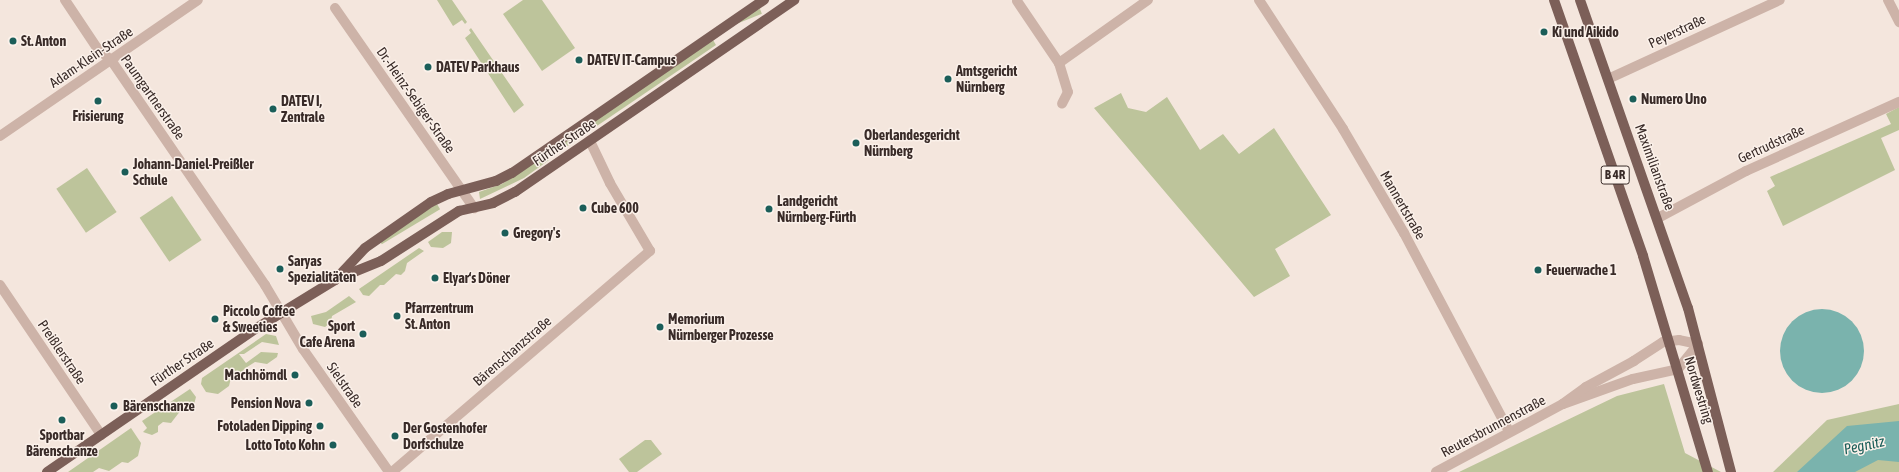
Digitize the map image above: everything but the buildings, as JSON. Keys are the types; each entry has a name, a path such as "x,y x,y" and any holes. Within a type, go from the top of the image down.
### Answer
{"main road":[{"name":"Fürther Straße","path":"336,280 365,248 437,199 462,190 496,181 512,173 764,0"},
{"name":"Fürther Straße","path":"47,472 282,313 336,280 381,261 450,217 507,197 794,0"},
{"name":"B 4R","path":"1554,0 1618,182 1669,340"},
{"name":"Maximilianstraße","path":"1580,0 1658,218 1698,344"},
{"name":"Nordwestring","path":"1669,340 1708,472"},
{"name":"Nordwestring","path":"1698,344 1731,472"}],"street":[{"name":"Paumgartnerstraße","path":"65,0 97,48 111,60 282,313"},
{"name":"Adam-Klein-Straße","path":"0,136 198,0"},
{"path":"1059,63 1148,0"},
{"name":"Mannertstraße","path":"1259,0 1343,130 1404,233 1509,431"},
{"name":"Peyerstraße","path":"1608,79 1780,0"},
{"path":"1888,0 1899,22"},
{"path":"1017,1 1059,63 1068,92 1062,104"},
{"name":"Dr.-Heinz-Sebiger-Straße","path":"335,8 474,208"},
{"name":"Gertrudstraße","path":"1658,218 1746,171 1899,102"},
{"name":"Bärenschanzstraße","path":"392,472 650,251 610,183 590,141"},
{"name":"Preißlerstraße","path":"0,285 101,435"},
{"name":"Sielstraße","path":"282,313 303,349 389,472"},
{"path":"1669,340 1698,344"},
{"name":"Reutersbrunnenstraße","path":"1563,404 1586,387 1669,340"},
{"path":"1678,369 1698,344"},
{"name":"Reutersbrunnenstraße","path":"1436,472 1509,431 1563,404 1633,379 1678,369"}],"green space":[{"path":"437,0 452,0 467,22 465,24 462,20 453,26"},
{"path":"523,0 542,0 575,48 542,71 503,14"},
{"path":"760,9 762,14 718,31 716,27"},
{"path":"471,28 524,105 514,113 465,38 471,33 469,30"},
{"path":"713,40 716,45 563,149 560,145"},
{"path":"1121,93 1128,108 1146,112 1167,97 1200,150 1223,134 1239,154 1274,128 1331,215 1275,249 1290,276 1254,297 1094,108"},
{"path":"1899,107 1899,130 1881,138 1895,170 1783,226 1767,191 1775,186 1770,177 1891,124 1886,114"},
{"path":"546,155 549,160 524,178 480,199 479,192 502,184"},
{"path":"87,168 117,212 86,233 56,189"},
{"path":"172,196 202,240 169,262 140,218"},
{"path":"437,204 440,209 382,244 379,239"},
{"path":"442,232 452,232 451,243 443,248 431,247 428,242"},
{"path":"419,248 424,251 407,263 405,271 401,275 396,274 384,285 380,285 369,296 363,295 359,289"},
{"path":"349,296 356,302 332,316 331,322 325,327 313,324 311,316 326,312"},
{"path":"266,334 276,336 279,345 262,342 244,354 239,354 246,363 261,352 278,353 277,357 267,364 255,362 244,369 240,379 231,378 229,386 218,394 206,392 201,384 202,378"},
{"path":"1664,384 1685,453 1721,472 1459,472 1617,396"},
{"path":"190,389 196,397 192,412 181,410 171,423 163,422 158,426 158,432 152,435 143,432 147,428 142,421"},
{"path":"1899,404 1899,472 1773,472 1827,420"},
{"path":"131,428 141,443 138,456 128,463 122,462 109,471 99,468 93,472 68,472"},
{"path":"645,440 651,440 662,454 637,472 629,472 619,459"}],"water":[{"path":"1814,309 1830,309 1846,316 1857,327 1864,343 1864,359 1861,367 1852,381 1846,386 1830,393 1814,393 1798,386 1787,375 1780,359 1780,343 1787,327 1798,316"},
{"name":"Pegnitz","path":"1899,421 1899,462 1878,460 1855,472 1797,472 1847,426"}],"place":[{"name":"Ki und Aikido","path":"1544,32"},
{"name":"St. Anton","path":"13,41"},
{"name":"DATEV IT-Campus","path":"579,60"},
{"name":"DATEV Parkhaus","path":"428,67"},
{"name":"Amtsgericht Nürnberg","path":"948,79"},
{"name":"Numero Uno","path":"1633,99"},
{"name":"Frisierung","path":"98,101"},
{"name":"DATEV I, Zentrale","path":"273,109"},
{"name":"Oberlandesgericht Nürnberg","path":"856,143"},
{"name":"Johann-Daniel-Preißler Schule","path":"125,172"},
{"name":"Cube 600","path":"583,208"},
{"name":"Landgericht Nürnberg-Fürth","path":"769,209"},
{"name":"Gregory's","path":"505,233"},
{"name":"Saryas Spezialitäten","path":"280,269"},
{"name":"Feuerwache 1","path":"1538,270"},
{"name":"Elyar‘s Döner","path":"435,278"},
{"name":"Pfarrzentrum St. Anton","path":"397,316"},
{"name":"Piccolo Coffee & Sweeties","path":"215,319"},
{"name":"Memorium Nürnberger Prozesse","path":"660,327"},
{"name":"Sport Cafe Arena","path":"363,334"},
{"name":"Machhörndl","path":"295,375"},
{"name":"Pension Nova","path":"309,403"},
{"name":"Bärenschanze","path":"114,406"},
{"name":"Sportbar Bärenschanze","path":"62,420"},
{"name":"Fotoladen Dipping","path":"320,426"},
{"name":"Der Gostenhofer Dorfschulze","path":"395,436"},
{"name":"Lotto Toto Kohn","path":"333,445"}]}
